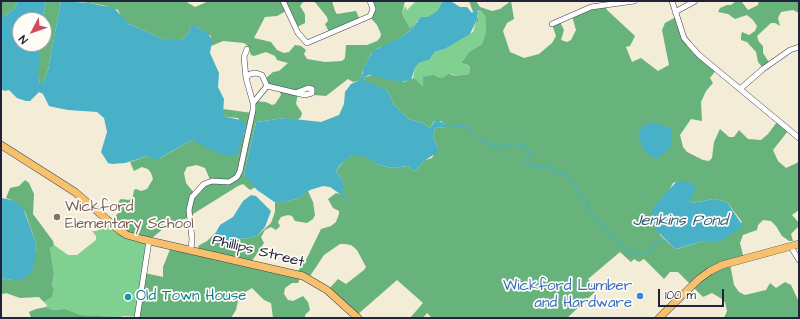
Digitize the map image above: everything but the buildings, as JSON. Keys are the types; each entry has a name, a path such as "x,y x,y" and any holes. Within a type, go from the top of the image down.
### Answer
{"main road":[{"name":"Phillips Street","path":"1,145 75,192 119,230 127,235 303,276 327,290 358,318"},
{"path":"659,318 699,279 710,271 722,265 799,244"}],"street":[{"path":"283,1 298,33 307,43 309,43 370,16 374,9 370,1"},
{"path":"552,24 591,7 634,1"},
{"path":"672,1 684,38 698,55 799,138"},
{"path":"675,12 695,1"},
{"path":"740,89 763,68 790,50 799,46"},
{"path":"190,249 192,239 189,210 192,196 204,184 212,181 229,182 237,177 240,171 252,118 253,103 246,78 244,57 247,49"},
{"path":"246,78 250,74 262,75 267,86"},
{"path":"267,86 298,92"},
{"path":"253,103 267,86"},
{"path":"137,318 149,241"},
{"path":"791,247 799,260"}],"green space":[{"path":"1,1 18,1 14,9 1,18"},
{"path":"46,1 61,1 52,49 52,12 44,12"},
{"path":"75,1 185,1 195,7 209,1 304,1 300,6 305,14 305,23 295,28 286,11 277,16 265,17 254,38 271,42 277,50 284,53 289,52 295,45 301,46 306,50 304,54 307,59 325,62 342,61 345,58 346,45 367,45 377,41 380,38 381,34 377,25 370,17 373,9 370,1 405,1 402,14 410,28 417,21 411,30 403,36 386,46 378,48 371,54 362,72 362,76 358,81 353,82 348,79 326,96 314,95 303,91 298,93 296,104 302,113 301,117 296,121 285,118 256,122 244,174 256,187 250,190 243,184 238,186 185,219 178,220 163,229 152,238 151,242 141,240 110,222 121,210 118,202 121,199 129,200 133,196 134,190 136,189 141,191 147,189 153,179 148,169 142,167 134,171 130,162 148,156 160,158 192,140 201,143 216,152 224,154 244,135 246,130 238,118 226,117 223,114 223,109 252,113 254,101 266,102 272,105 275,104 281,95 278,86 267,85 265,79 273,72 279,71 288,63 277,60 275,56 266,52 254,56 251,55 248,46 244,43 223,41 211,46 211,36 197,27 191,26 188,34 182,40 165,40 129,24 122,18 118,10 102,5","holes":["197,165 205,168 211,182 194,193 186,183 184,173 187,167"]},
{"path":"314,1 332,1 337,14 356,11 360,20 329,32 325,24 328,21 327,17"},
{"path":"416,1 443,1 437,11 429,17 422,17 410,28 402,14 405,6 407,10"},
{"path":"469,1 476,1 480,7 492,11 500,9 511,1 514,19 507,23 503,31 510,52 524,58 539,54 552,43 556,36 552,24 560,22 564,30 561,40 567,42 571,40 576,30 572,16 582,10 606,7 607,10 635,36 630,46 626,47 632,62 641,58 658,71 669,65 662,30 665,23 676,17 683,38 716,70 710,78 713,83 706,91 701,102 702,121 691,119 680,135 683,147 687,152 703,160 709,161 712,158 714,142 720,129 729,137 734,137 739,130 748,139 761,140 768,134 777,122 788,131 773,150 778,161 786,168 799,162 799,210 792,215 799,223 799,226 791,234 793,241 789,241 782,236 771,221 763,220 758,225 757,230 743,235 740,243 744,259 730,264 734,285 739,292 745,295 766,290 770,283 776,288 785,282 791,285 799,302 799,318 724,318 727,311 725,302 722,299 712,293 703,297 678,272 670,272 664,279 644,259 639,262 634,259 631,262 620,252 588,279 598,291 595,292 567,318 432,318 427,313 423,318 410,318 423,303 397,280 357,315 329,289 338,279 346,284 366,267 357,250 351,245 345,244 340,244 324,255 310,276 302,273 298,283 292,283 285,288 284,294 288,300 293,301 303,296 308,302 310,310 305,315 305,318 273,318 271,303 264,300 252,288 239,296 236,310 231,318 140,317 145,273 163,277 163,267 171,247 199,249 198,246 207,241 216,232 214,236 222,238 229,247 235,239 257,236 271,223 275,212 275,203 297,199 308,191 313,202 315,215 313,219 307,223 295,221 292,216 288,215 281,217 278,222 280,226 276,230 271,227 265,230 261,237 264,243 252,261 298,271 307,258 321,229 331,226 336,222 339,211 333,208 328,199 336,193 340,194 344,183 336,171 344,161 352,155 362,154 379,165 393,168 408,166 414,171 425,160 432,158 438,147 433,138 435,128 447,127 441,121 434,121 430,128 423,123 409,119 394,105 389,93 386,90 364,81 365,77 373,75 404,82 414,78 423,86 423,77 433,75 442,78 449,74 456,76 469,74 470,68 468,65 461,63 469,52 482,44 486,32 486,18 482,12 477,11 477,7 473,12","holes":["679,181 694,185 690,201 692,203 714,199 727,202 742,222 721,241 703,241 677,249 660,235 653,207 667,194 673,183"]},
{"path":"736,1 741,1 748,10 758,5 759,1 799,1 799,13 793,10 781,12 778,18 780,26 775,23 771,23 757,36 759,42 763,46 763,53 770,64 763,68 758,62 756,52 747,42 741,40 742,32 749,35 755,31 757,26 753,20 747,15 735,19 728,14 718,12 720,8 731,5"},
{"path":"477,10 482,12 486,18 486,32 482,44 469,52 461,63 470,68 469,74 456,76 452,74 442,79 438,76 423,86 413,78 415,68 419,63 429,60 435,52 445,49 473,32 478,21"},
{"path":"478,16 478,21 473,30"},
{"path":"39,52 51,52 48,70 43,83 40,83 38,76"},
{"path":"25,180 29,183 34,194 33,214 53,241 54,245 50,248 54,274 52,285 54,289 52,297 44,302 39,297 20,298 6,293 1,293 1,278 12,280 35,252 36,243 25,212 12,200 6,198 10,188 19,186"},
{"path":"106,220 148,241 140,317 123,316 119,318 81,315 65,309 53,310 46,307 47,305 44,302 52,297 54,289 52,285 54,274 50,248 54,245 68,255 77,255 96,240 96,236 92,231 97,231"},
{"path":"46,307 53,310 65,309 81,315 114,317 31,318 29,312"}],"water":[{"path":"18,1 46,1 44,12 12,12 12,52 40,52 38,76 40,83 43,83 48,70 61,1 89,3 114,8 129,24 165,40 182,40 188,34 191,26 193,25 208,33 212,40 210,53 219,73 218,87 224,99 223,114 226,117 241,120 247,126 237,154 233,156 219,154 192,140 156,160 148,156 125,163 108,163 101,152 107,132 104,118 97,112 68,110 49,106 43,94 39,92 30,101 26,101 17,98 9,90 5,91 1,89 1,18 14,9"},
{"path":"443,1 452,2 460,7 467,7 472,13 477,7 477,19 470,34 445,49 435,52 429,60 419,63 415,68 411,80 401,82 369,75 365,77 364,80 386,90 389,93 394,105 409,119 423,123 430,128 436,119 448,127 435,128 433,138 438,147 437,153 425,160 414,171 408,166 393,168 379,165 362,155 352,155 341,164 336,171 344,183 343,192 340,194 330,187 323,186 310,190 297,199 276,203 257,190 244,174 256,122 285,118 321,122 339,115 344,104 345,92 351,84 358,81 362,76 363,69 373,51 403,36 411,30 421,17 428,17 437,11"},
{"path":"652,122 670,128 672,133 672,144 668,150 656,159 645,152 638,136 642,127"},
{"name":"Jenkins Pond","path":"677,181 685,181 694,185 696,188 690,201 692,203 714,199 727,202 743,226 721,241 703,241 676,249 674,248 656,230 652,216 653,207"},
{"path":"251,195 256,196 271,211 265,227 257,236 235,239 229,247 222,246 222,238 214,236 220,225 233,217 243,201"},
{"path":"1,198 12,200 23,208 36,243 34,267 29,275 22,279 12,280 1,278"}],"waterway":[{"path":"450,126 468,127 473,137"},
{"path":"477,138 498,148 513,143 519,146 524,145 530,154 525,160 529,164 534,166 552,166 554,172 566,175 581,196 588,202 587,208 610,234 628,252 641,254"},
{"path":"341,194 348,202"},
{"path":"645,255 649,253 653,244 665,241"}],"place":[{"name":"Wickford Elementary School","path":"57,217"},
{"name":"Wickford Lumber and Hardware","path":"640,296"},
{"name":"Old Town House","path":"128,297"}]}
